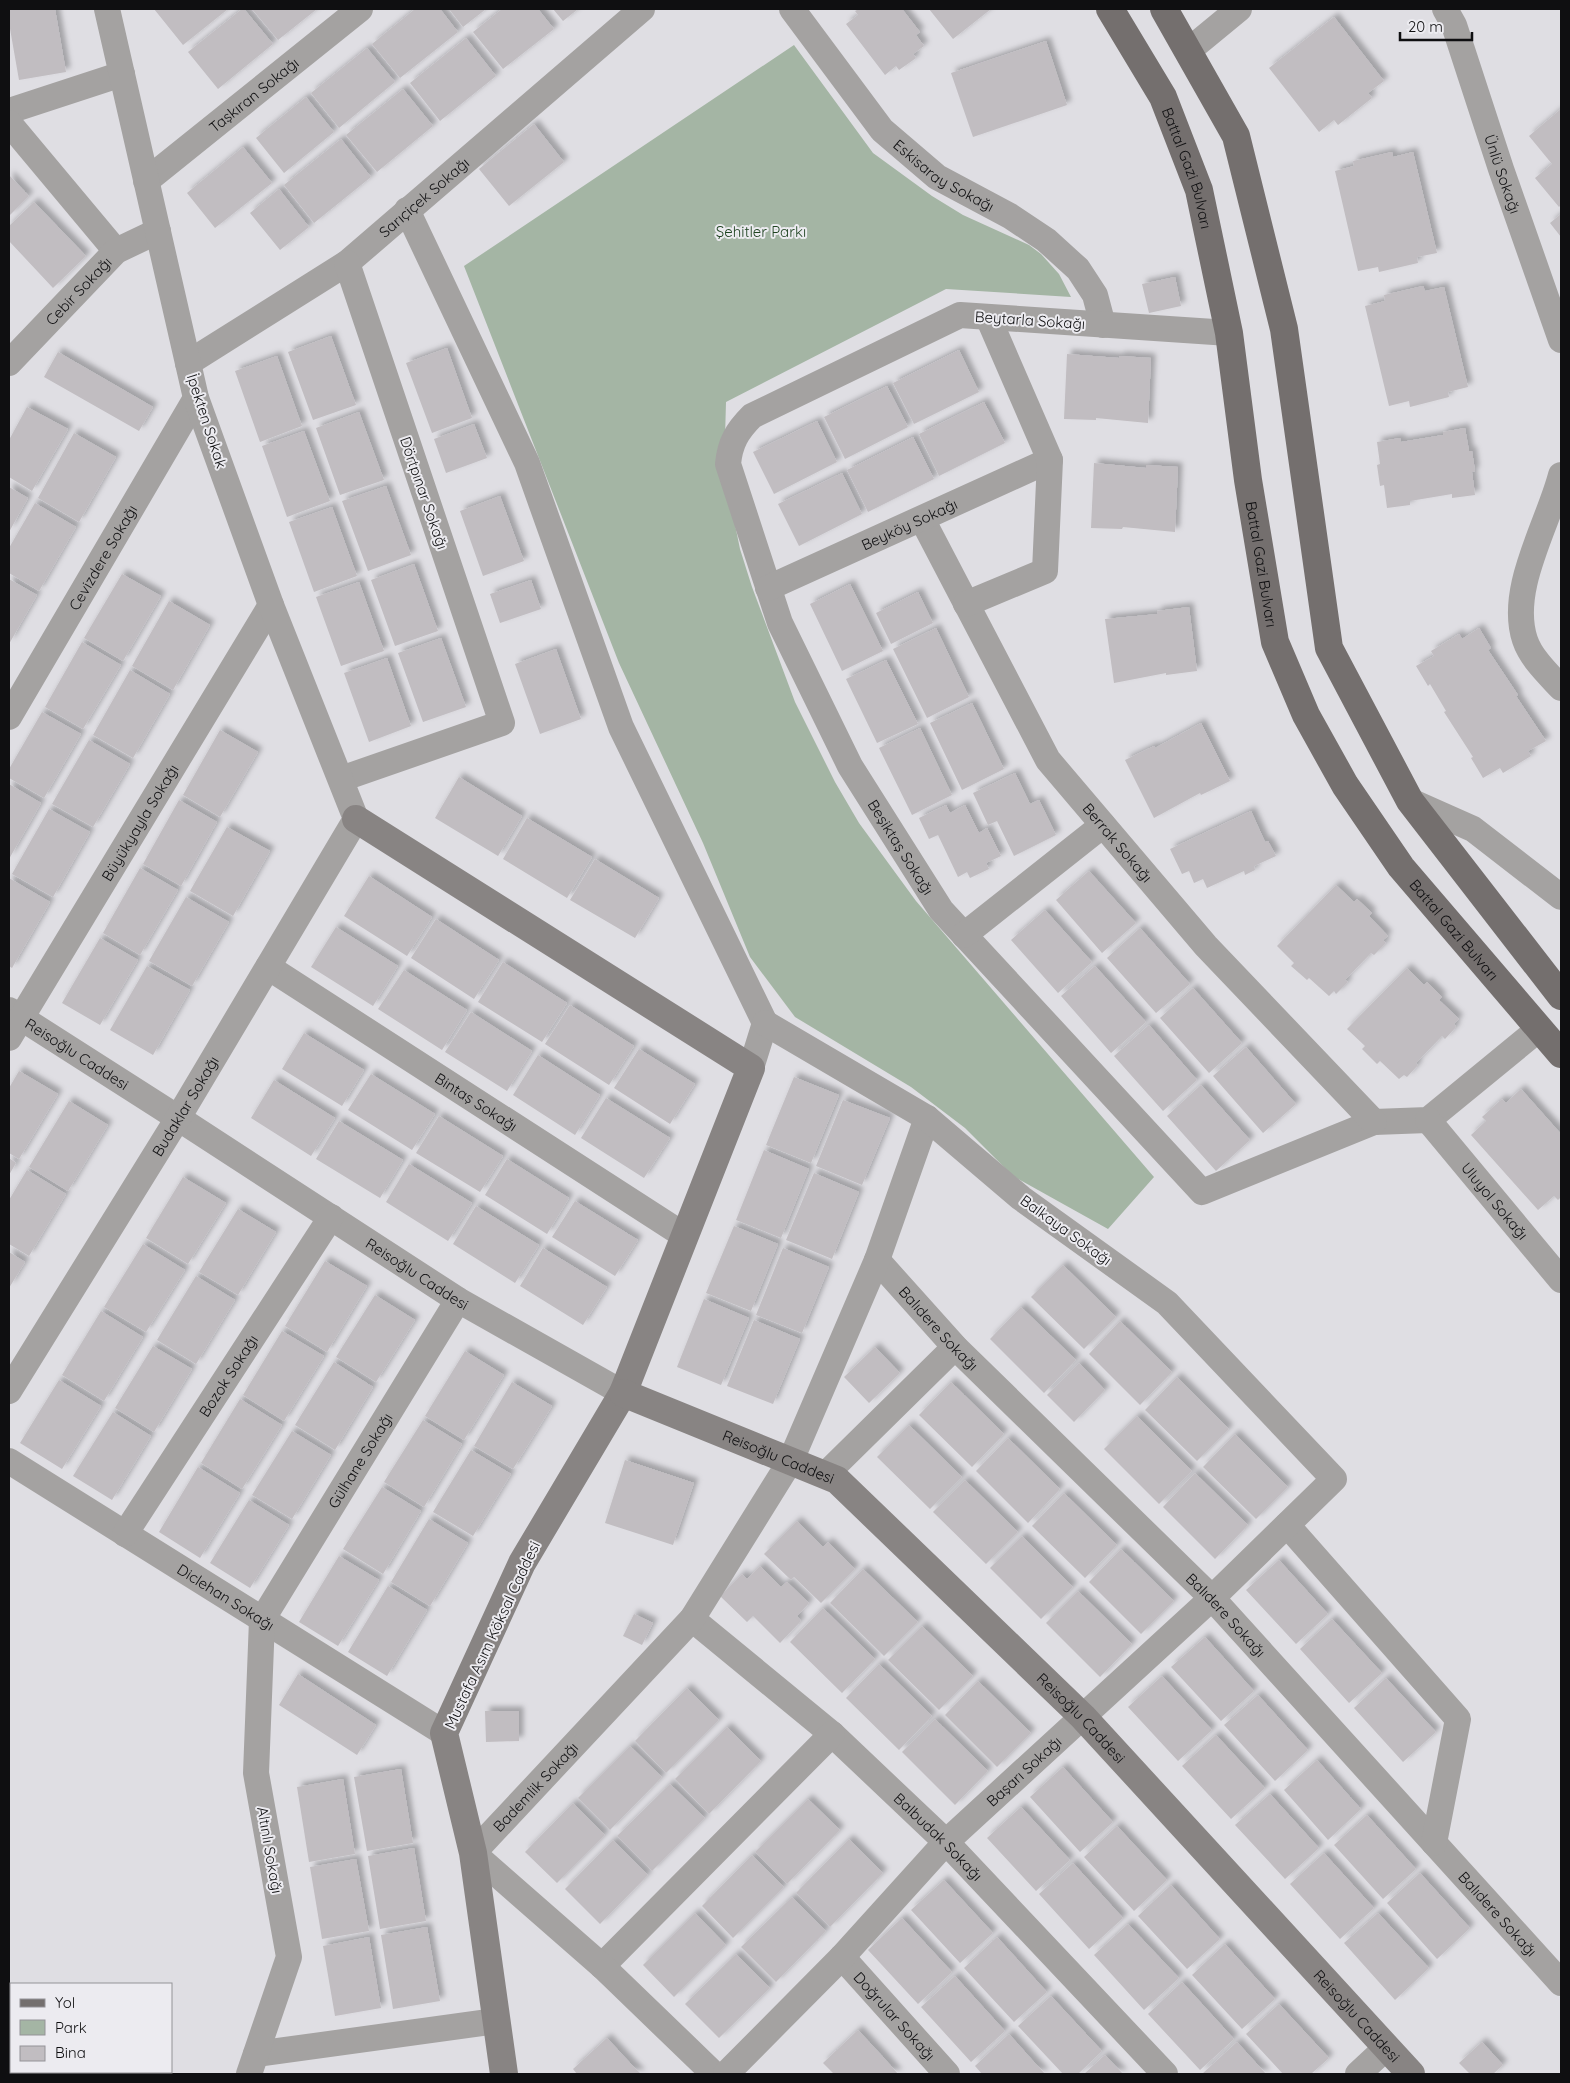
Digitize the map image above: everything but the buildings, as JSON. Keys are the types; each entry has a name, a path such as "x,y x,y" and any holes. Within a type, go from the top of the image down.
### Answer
{"main road":[{"name":"Battal Gazi Bulvarı","path":"1110,9 1163,97 1199,190 1230,333 1248,480 1275,642 1306,715 1345,785 1400,867 1561,1054"},
{"path":"1164,9 1236,136 1284,329 1329,648 1410,801 1561,996"}],"street":[{"name":"İpekten Sokak","path":"106,9 196,398 271,606 356,819"},
{"name":"Taşkıran Sokağı","path":"146,181 360,9"},
{"name":"Sarıçiçek Sokağı","path":"188,363 347,263 642,9"},
{"name":"Eskisaray Sokağı","path":"792,9 882,130 937,177 1010,216 1046,240 1078,269 1095,295 1103,325"},
{"path":"1188,51 1240,9"},
{"name":"Ünlü Sokağı","path":"1446,9 1454,24 1501,169 1561,340"},
{"path":"9,111 122,74"},
{"path":"9,123 116,251"},
{"path":"356,819 751,1068 765,1023 621,727 527,463 407,210"},
{"name":"Cebir Sokağı","path":"9,363 116,251 158,231"},
{"name":"Dörtpınar Sokağı","path":"341,779 502,723 347,263"},
{"name":"Beytarla Sokağı","path":"738,429 752,416 960,315 1230,333"},
{"path":"966,604 1045,571 1050,460 988,317"},
{"name":"Cevizdere Sokağı","path":"9,717 196,398"},
{"name":"Beşiktaş Sokağı","path":"738,429 730,445 728,464 780,623 850,766 941,910 1202,1192 1374,1122"},
{"name":"Beyköy Sokağı","path":"768,588 1050,460"},
{"path":"1561,475 1555,499 1522,589 1520,615 1526,641 1539,664 1561,688"},
{"name":"Berrak Sokağı","path":"922,519 1048,760 1206,946 1374,1122"},
{"name":"Büyükyayla Sokağı","path":"13,1022 271,606"},
{"path":"1410,801 1474,829 1561,897"},
{"name":"Budaklar Sokağı","path":"9,1391 178,1118 356,819"},
{"path":"964,935 1103,825"},
{"name":"Bintaş Sokağı","path":"268,967 685,1236"},
{"name":"Reisoğlu Caddesi","path":"13,1022 178,1118 458,1300 623,1393 837,1480 1083,1718 1412,2074"},
{"name":"Balkaya Sokağı","path":"765,1023 927,1118 1021,1198 1167,1303 1334,1479"},
{"path":"1374,1122 1428,1120 1539,1029"},
{"name":"Mustafa Asım Köksal Caddesi","path":"504,2074 473,1854 444,1733 522,1563 623,1393 751,1068"},
{"name":"Bademlik Sokağı","path":"473,1854 692,1620 791,1460 877,1260 927,1118"},
{"name":"Uluyol Sokağı","path":"1428,1120 1561,1280"},
{"name":"Bozok Sokağı","path":"125,1534 331,1217"},
{"name":"Balıdere Sokağı","path":"877,1260 954,1347 1212,1598 1561,1983"},
{"name":"Gülhane Sokağı","path":"262,1620 458,1300"},
{"path":"825,1475 954,1347"},
{"name":"Diclehan Sokağı","path":"9,1461 444,1733"},
{"name":"Başarı Sokağı","path":"726,2074 842,1957 946,1842 1212,1598 1334,1479"},
{"path":"1287,1525 1458,1719 1434,1843"},
{"name":"Altınlı Sokağı","path":"252,2064 289,1957 256,1773 262,1620"},
{"name":"Balbudak Sokağı","path":"692,1620 832,1734 946,1842 1165,2074"},
{"path":"602,1966 832,1734"},
{"path":"473,1854 602,1966 714,2074"},
{"name":"Doğrular Sokağı","path":"842,1957 947,2074"},
{"path":"252,2064 496,2021"},
{"path":"1358,2074 1387,2047"}],"green space":[{"name":"Şehitler Parkı","path":"794,45 873,153 932,196 963,215 1029,245 1041,254 1059,274 1071,297 946,289 726,402 725,438 732,510 740,549 752,587 795,702 835,782 859,823 916,901 1154,1177 1108,1229 1013,1176 965,1128 911,1087 795,1017 750,957 703,843 619,663 464,266"}]}
